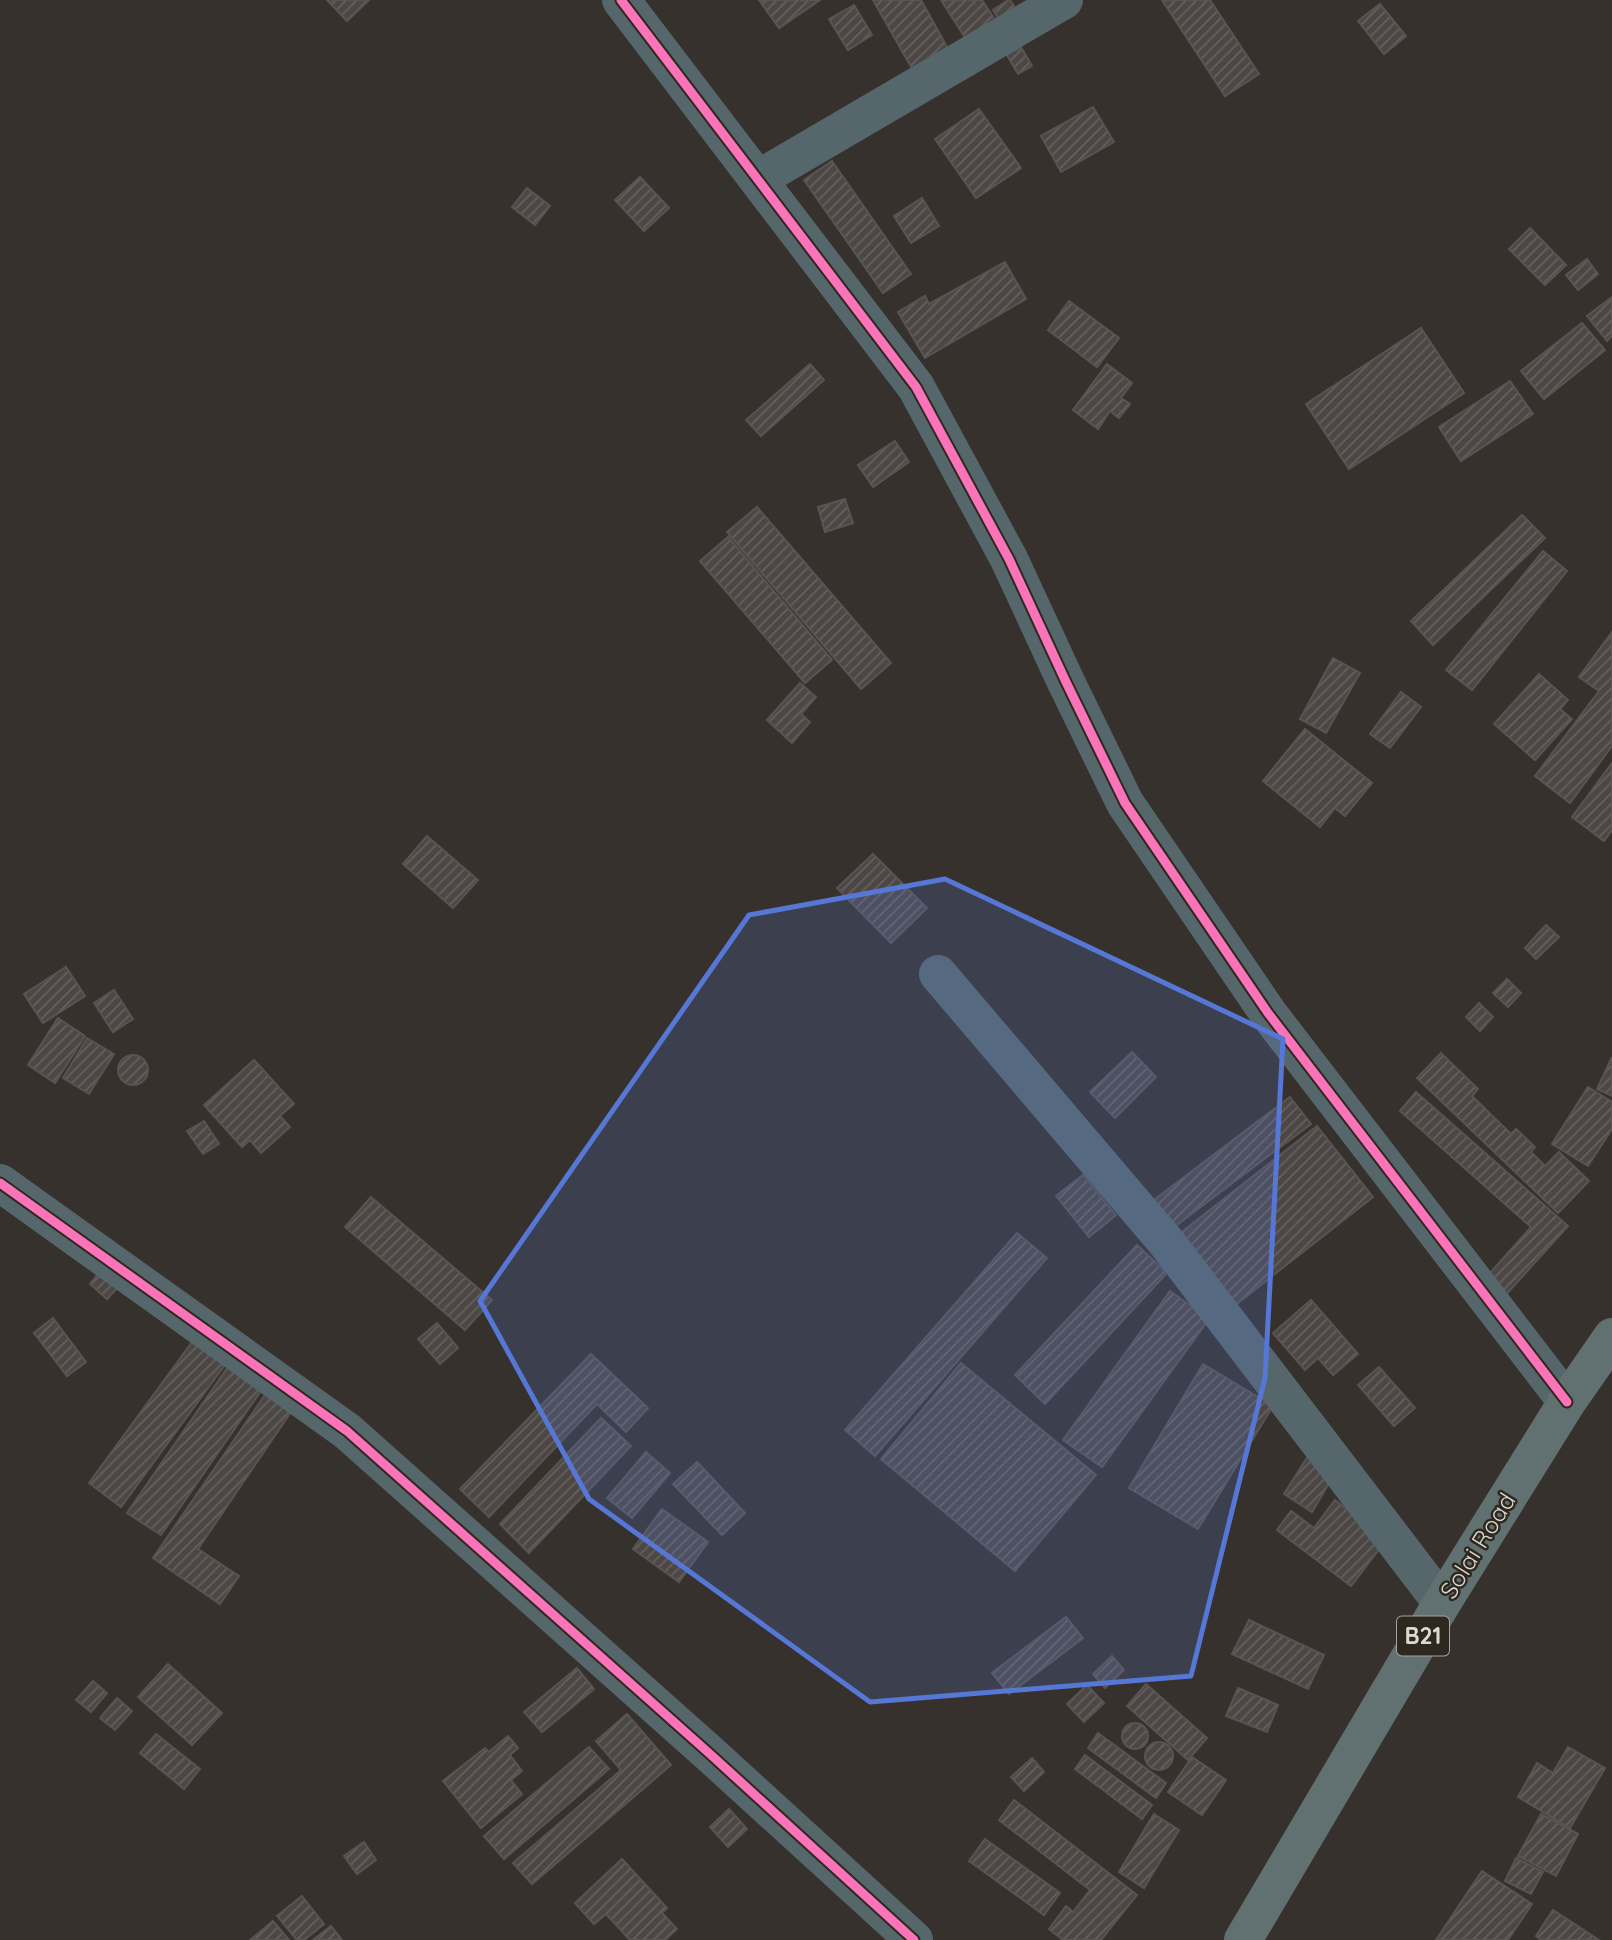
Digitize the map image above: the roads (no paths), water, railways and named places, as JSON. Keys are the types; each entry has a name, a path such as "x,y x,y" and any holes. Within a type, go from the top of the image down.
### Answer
{"highway":[{"name":"Solai Road","path":"1243,1940 1442,1603 1567,1402 1612,1337"}],"street":[{"path":"621,0 916,387 1009,559 1125,803 1268,1013 1567,1402"},
{"path":"758,179 1064,0"},
{"path":"938,974 1167,1243 1442,1603"},
{"path":"0,1182 347,1431 710,1754 914,1940"}]}
